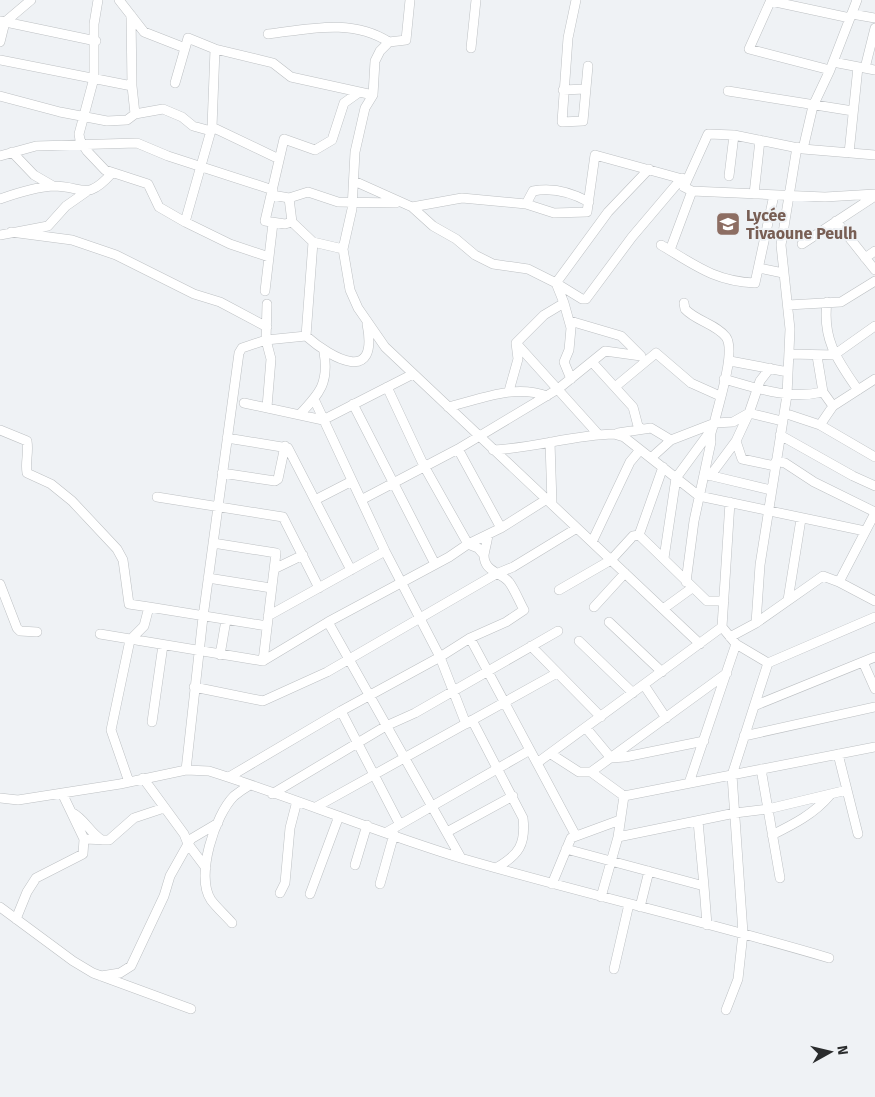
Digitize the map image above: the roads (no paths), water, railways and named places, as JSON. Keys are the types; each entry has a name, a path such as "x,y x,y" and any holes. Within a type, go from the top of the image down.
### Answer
{"street":[{"path":"98,0 94,24 96,41 94,78 79,134 82,145 105,170 148,184 159,206 185,222 230,244 269,257"},
{"path":"119,0 144,32 185,48"},
{"path":"268,34 343,26 367,32 389,42 406,40 410,0"},
{"path":"471,48 474,0"},
{"path":"576,0 568,38 562,90 562,122 582,121 588,66"},
{"path":"875,18 851,16 771,0 749,49 832,66 862,67 875,70"},
{"path":"756,623 760,564 783,417 788,372 788,305 781,245 789,196 812,106 832,66 857,0"},
{"path":"0,42 2,22 25,2"},
{"path":"131,16 132,86 135,114"},
{"path":"2,22 96,41"},
{"path":"849,153 853,111 862,67 875,28"},
{"path":"175,83 188,38 215,49 273,63 291,77 372,95"},
{"path":"389,42 380,51 375,61 372,95 365,108 355,152 352,201 343,249 350,290 366,319 385,347 700,644"},
{"path":"185,222 211,129 215,49"},
{"path":"0,60 132,86"},
{"path":"562,90 586,89"},
{"path":"728,91 812,106 853,111"},
{"path":"292,222 273,223 265,221 285,138 315,150 332,140 344,103 358,93"},
{"path":"0,96 60,112 107,121 126,120 135,114 163,109 182,117 193,126 211,129 279,160"},
{"path":"354,181 412,207 434,226 456,239 475,255 493,264 528,269 556,283 582,300 586,299 632,237 685,179 708,134 734,135 800,148 875,155"},
{"path":"729,176 734,135"},
{"path":"754,194 760,140"},
{"path":"0,156 36,146 137,143 168,156 202,166 289,198 308,192 338,202 402,203"},
{"path":"12,152 34,175 53,186 86,192"},
{"path":"587,212 595,155 685,179"},
{"path":"556,283 598,225 649,169"},
{"path":"0,235 48,226 66,206 86,192 101,186 112,173"},
{"path":"685,179 684,187 692,191 825,197 875,195"},
{"path":"0,199 29,190 53,186"},
{"path":"526,204 533,191 541,189 563,190 589,202"},
{"path":"670,250 692,191"},
{"path":"661,244 707,273 733,282 756,282 774,195"},
{"path":"802,244 875,195"},
{"path":"289,198 292,222 313,242 343,249"},
{"path":"412,207 462,198 526,204 554,214 587,212"},
{"path":"587,212 598,225"},
{"path":"836,222 875,270"},
{"path":"265,291 273,223"},
{"path":"11,232 72,240 116,255 194,294 220,302 267,327"},
{"path":"306,336 313,242"},
{"path":"865,258 875,251"},
{"path":"759,268 783,273"},
{"path":"788,305 846,300 875,281"},
{"path":"556,283 570,321 571,340 564,362 571,379"},
{"path":"827,302 826,324 834,355 858,390"},
{"path":"516,343 544,315 564,303"},
{"path":"664,558 676,478 715,423 724,379 730,361 731,346 727,338 722,332 690,314 685,309 684,303"},
{"path":"267,304 266,340 271,359 267,407"},
{"path":"186,770 194,687 226,438 239,353 242,348 266,340 306,336 324,352 355,364 361,362 367,355 370,342 366,319"},
{"path":"570,321 621,336 644,359"},
{"path":"789,354 834,355 875,326"},
{"path":"516,343 598,434"},
{"path":"509,392 518,359 516,343"},
{"path":"361,500 458,449 547,396 605,351 644,359"},
{"path":"300,414 314,400 324,385 326,374 324,352"},
{"path":"615,387 644,359 656,353 691,383 720,396"},
{"path":"818,356 823,392 833,406"},
{"path":"730,361 788,372"},
{"path":"592,362 633,408 638,426 642,429"},
{"path":"707,475 736,441 758,389 770,368"},
{"path":"244,403 300,414 318,421 413,374"},
{"path":"724,379 786,395 810,395 823,392"},
{"path":"820,425 833,406 875,379"},
{"path":"229,777 341,711 440,657 470,638 506,622 524,610 505,577 496,574 488,567 484,555 478,548 468,544 424,466 387,387"},
{"path":"448,407 526,389 547,396"},
{"path":"314,400 386,551 440,657 469,722 499,768 523,818 525,833 520,847 512,859 496,868"},
{"path":"353,404 435,564"},
{"path":"650,458 671,440 715,423 733,422 749,414 783,417 820,425 875,457"},
{"path":"493,450 516,449 598,434 614,434 642,429 659,430 671,440"},
{"path":"0,430 27,441 28,452 25,465 27,474 52,484 72,500 117,549 123,560 128,604 267,626"},
{"path":"663,609 689,585 699,496 707,475 711,442 709,433"},
{"path":"614,434 624,437 699,496 865,531"},
{"path":"780,435 853,476 875,486"},
{"path":"226,438 285,446"},
{"path":"736,441 742,459 776,464 785,463 814,482 875,513 839,582"},
{"path":"549,502 550,442"},
{"path":"285,446 351,570"},
{"path":"222,473 278,480 285,446"},
{"path":"458,449 501,528"},
{"path":"592,542 630,462 640,450"},
{"path":"280,467 296,464"},
{"path":"639,535 663,467"},
{"path":"707,475 772,490"},
{"path":"315,500 352,481"},
{"path":"157,497 283,517 304,555 319,588"},
{"path":"100,634 199,652 263,661 328,622 402,583 468,544 549,502"},
{"path":"730,502 722,627 733,640 768,664"},
{"path":"788,600 801,519"},
{"path":"194,687 263,701 349,660 496,574 513,567 577,528"},
{"path":"484,555 488,535"},
{"path":"639,535 707,601 724,601"},
{"path":"559,590 611,560 633,536 639,535"},
{"path":"213,543 276,553 263,661"},
{"path":"268,616 386,551"},
{"path":"274,569 304,555"},
{"path":"594,607 625,573"},
{"path":"688,783 727,673 733,640 823,576 839,582 875,601"},
{"path":"208,578 271,588"},
{"path":"0,584 17,628 20,631 37,632"},
{"path":"129,782 111,730 130,640 144,626 149,607"},
{"path":"726,1010 738,979 743,933 732,775 768,664 875,617"},
{"path":"220,655 226,620"},
{"path":"328,622 461,858"},
{"path":"609,622 662,672"},
{"path":"538,763 722,627"},
{"path":"272,794 386,726 415,713 486,670 558,631"},
{"path":"470,638 576,836"},
{"path":"579,641 633,693"},
{"path":"152,722 163,645"},
{"path":"531,646 601,717"},
{"path":"754,706 875,657"},
{"path":"863,662 875,689"},
{"path":"316,807 557,673"},
{"path":"551,754 579,772 591,772 727,673"},
{"path":"644,686 666,718"},
{"path":"744,736 875,707"},
{"path":"341,711 399,823"},
{"path":"586,728 611,758"},
{"path":"611,758 704,742"},
{"path":"380,884 390,833 399,823 530,750"},
{"path":"591,772 624,796 838,754 874,750"},
{"path":"838,754 858,834"},
{"path":"761,769 780,878"},
{"path":"0,798 18,800 129,782 186,770 210,771 461,858 552,884 743,933 829,958"},
{"path":"143,778 206,868"},
{"path":"232,923 211,900 206,886 206,868 209,850 218,823 234,796 250,785"},
{"path":"618,837 735,813 768,809 847,790"},
{"path":"16,919 27,892 36,878 83,854 84,839 62,793"},
{"path":"772,835 805,818 820,807 830,795"},
{"path":"447,832 513,796"},
{"path":"601,897 618,837 624,796"},
{"path":"280,893 285,883 290,828 296,801"},
{"path":"84,839 109,840 134,818 164,808"},
{"path":"71,812 82,817 92,833 102,840"},
{"path":"310,894 339,816"},
{"path":"552,884 572,838 620,820"},
{"path":"698,820 707,925"},
{"path":"101,976 120,973 131,966 158,910 170,876 188,844 192,839 218,823"},
{"path":"355,865 367,825"},
{"path":"566,849 704,886"},
{"path":"640,907 649,871"},
{"path":"614,969 630,904"},
{"path":"0,907 73,961 101,976 191,1009"}],"place":[{"name":"Lycée Tivaoune Peulh","path":"728,224"}]}
